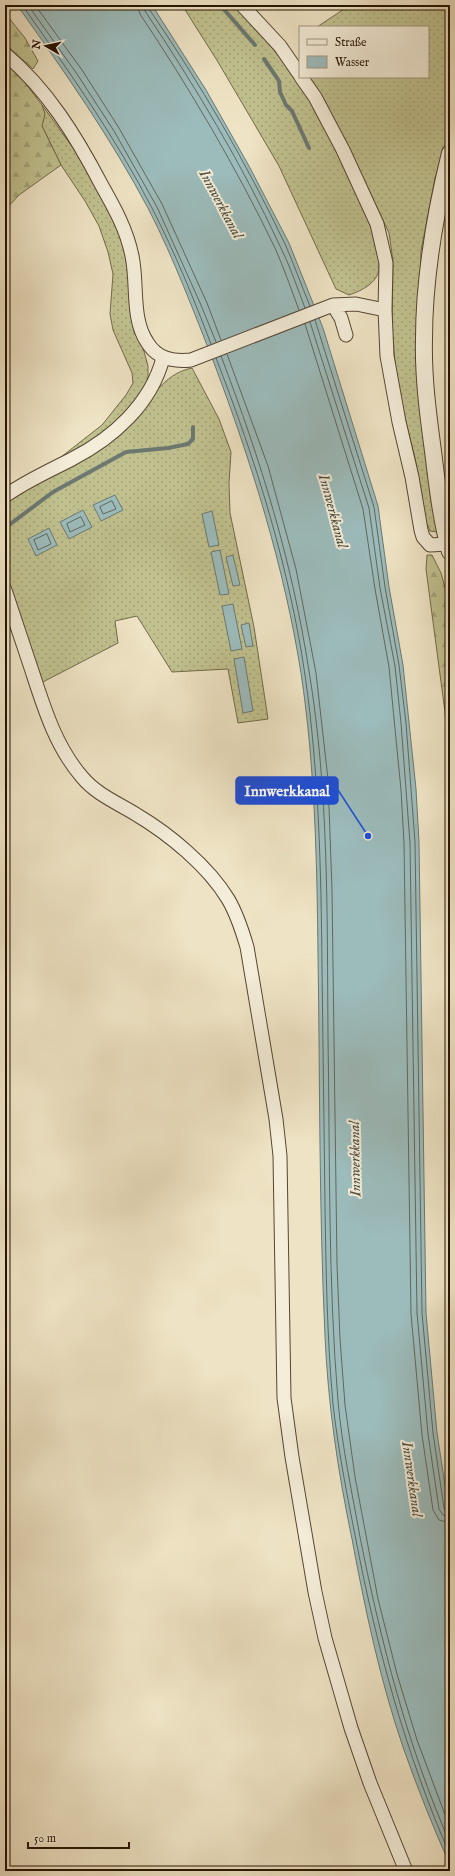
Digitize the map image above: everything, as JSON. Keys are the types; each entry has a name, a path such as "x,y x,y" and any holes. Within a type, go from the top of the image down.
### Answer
{"street":[{"path":"242,5 280,46 299,73"},
{"path":"5,54 47,96 64,120 118,214 128,239 132,257 139,321 143,334 150,347 163,358 177,362 201,356 329,307 356,304 385,310"},
{"path":"302,78 315,97 343,150 377,224 386,263 385,310 388,356 392,385 412,477 421,530 423,537 430,545 449,548 436,474 431,434 424,339 428,269 439,202 450,153"},
{"path":"329,307 341,318 346,335"},
{"path":"5,496 48,470 95,446 125,422 147,395 160,369 163,358"},
{"path":"5,590 48,718 66,754 90,786 157,828 180,845 199,864 228,898 238,920 247,947 276,1119 280,1156 284,1398 292,1456 315,1592 325,1638 351,1728 370,1783 406,1871"}],"green space":[{"path":"182,5 234,5 260,34 297,80 344,162 359,193 370,222 378,248 379,268 376,278 364,289 349,295 336,289 279,166 218,62"},
{"path":"350,5 450,5 450,130 435,178 421,251 420,291 438,529 437,532 430,531 426,522 415,458 396,373 392,330 393,261 389,233 345,140 307,78 429,78 429,26 318,26"},
{"path":"5,13 25,38 38,61 33,69 5,44"},
{"path":"5,60 17,72 42,105 45,114 42,126 61,165 19,195 5,210"},
{"path":"42,105 76,152 118,228 127,256 130,310 134,332 143,348 148,366 148,379 137,403 101,438 47,468 102,425 126,395 133,383 132,373 113,330 110,314 113,274 108,252 99,226 85,201 61,165 42,126 44,114"},
{"path":"192,368 219,419 231,452 229,483 230,513 254,627 268,719 238,723 228,669 172,672 137,616 115,621 118,643 41,683 5,578 5,502 61,469 169,379 177,373"},
{"path":"427,555 432,555 441,573 450,606 450,780 445,712 426,569"}],"water":[{"path":"17,5 152,5 206,90 249,166 289,243 323,328 378,506 389,587 403,665 416,789 419,842 426,1313 437,1433 450,1517 450,1865 431,1822 414,1777 387,1696 362,1592 342,1489 334,1438 326,1362 323,1288 318,920 312,778 306,708 286,594 254,477 228,401 167,247 149,210 103,131"},
{"path":"115,495 123,510 101,521 93,505"},
{"path":"83,510 92,527 69,539 60,522"},
{"path":"212,511 219,545 209,547 202,514"},
{"path":"49,528 57,545 36,556 28,539"},
{"path":"220,550 229,594 220,595 211,552"},
{"path":"233,555 240,585 233,586 226,557"},
{"path":"233,604 242,649 231,651 222,606"},
{"path":"249,623 253,646 246,647 241,625"},
{"path":"244,657 253,711 243,713 234,659"}],"waterway":[{"path":"220,5 255,45"},
{"path":"264,59 279,81 280,92 286,105 292,111 309,148"},
{"path":"5,528 53,492 126,452 168,448 188,444 193,439 193,427"}],"place":[{"name":"Innwerkkanal","path":"368,836"}]}
